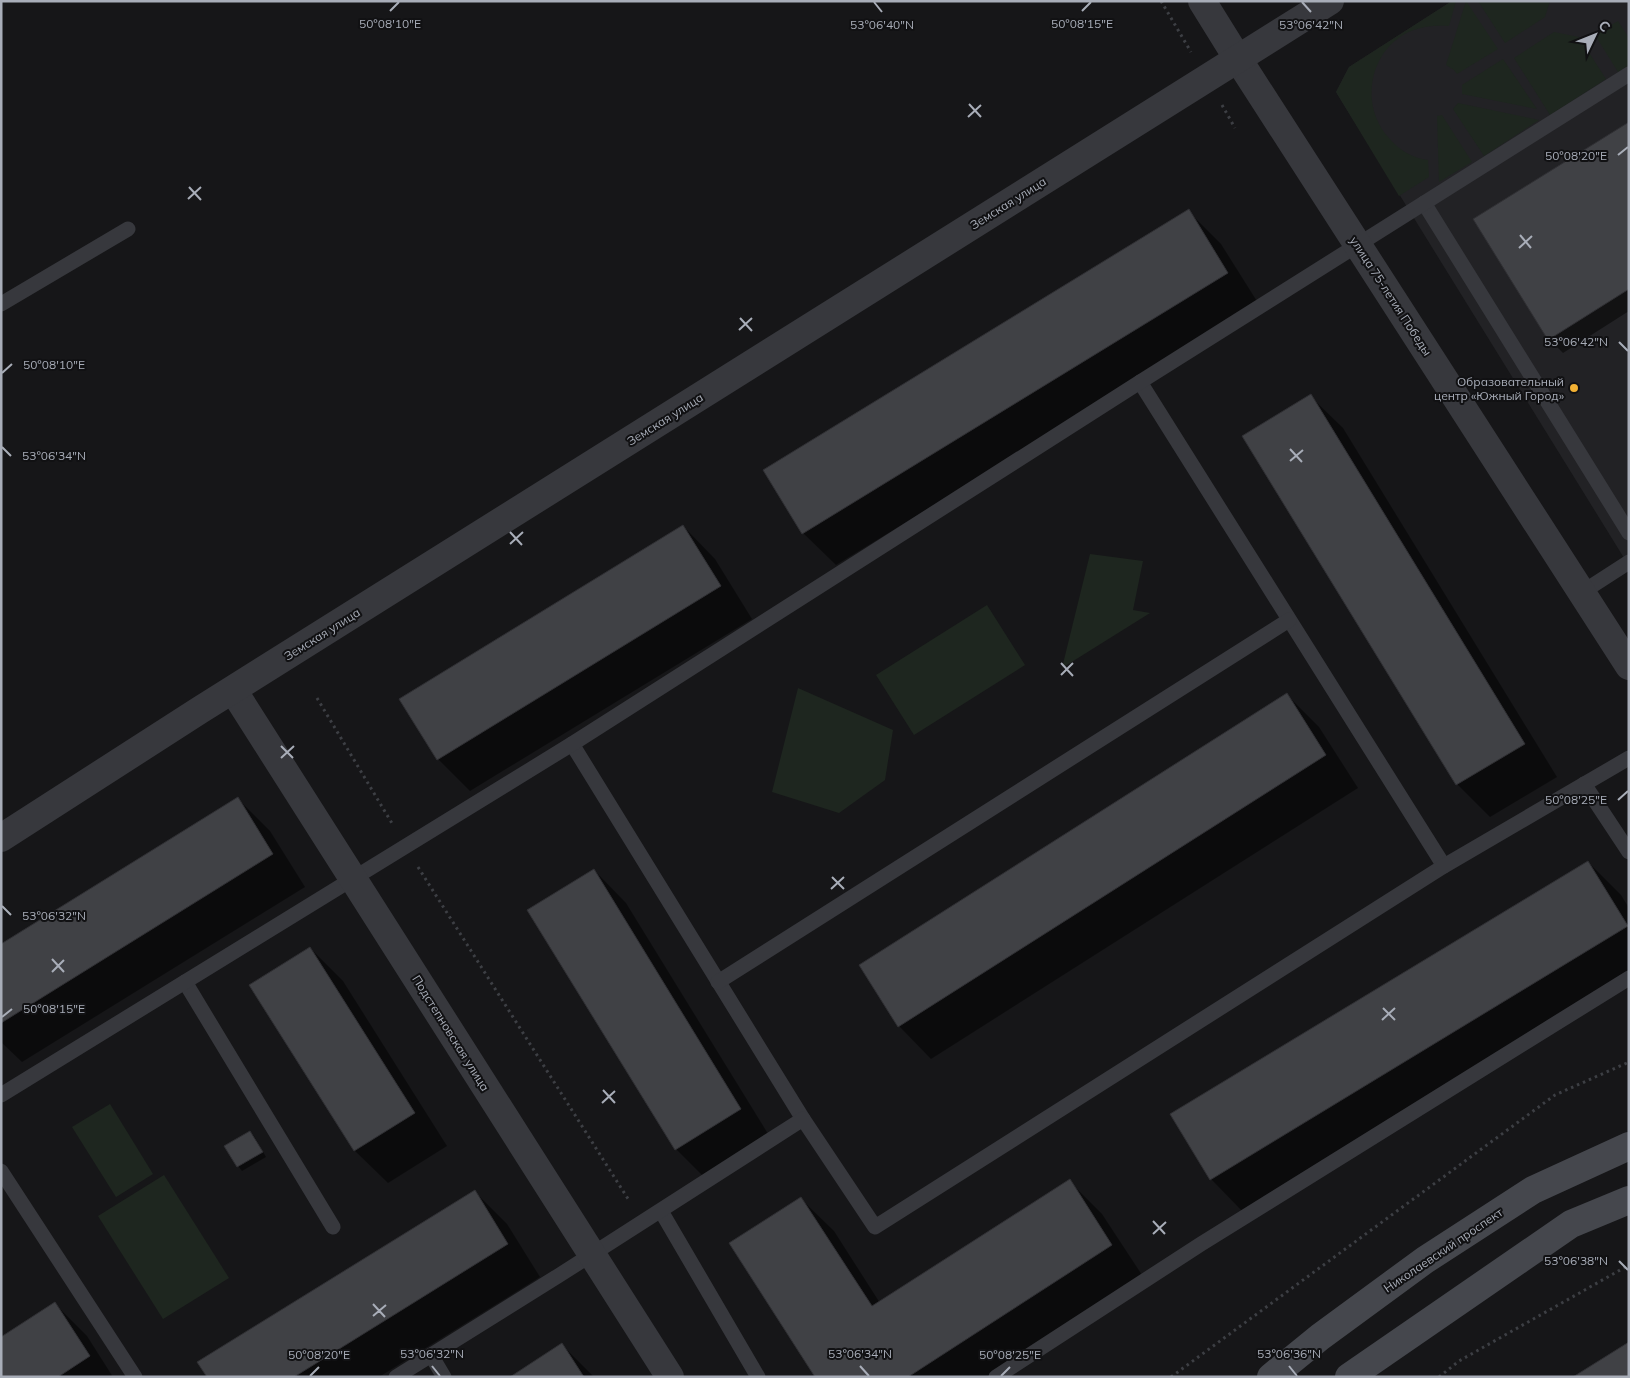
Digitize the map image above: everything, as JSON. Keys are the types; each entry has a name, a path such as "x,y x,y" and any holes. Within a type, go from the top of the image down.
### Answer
{"main road":[{"name":"Николаевский проспект","path":"1272,1377 1320,1337 1425,1260 1533,1190 1629,1146"},
{"path":"1349,1377 1571,1224 1629,1200"}],"street":[{"name":"улица 75-летия Победы","path":"1202,1 1238,60 1629,666"},
{"name":"Земская улица","path":"1,838 233,690 1330,1"},
{"name":"Подстепновская улица","path":"233,690 670,1377"}],"lane":[{"path":"1,1095 572,744 1140,382 1629,74"},
{"path":"1424,203 1629,533"},
{"path":"1,304 128,230"},
{"path":"1140,382 1444,866"},
{"path":"1581,593 1629,562"},
{"path":"718,982 1289,620"},
{"path":"572,744 803,1119 875,1228 1444,866 1629,758"},
{"path":"1584,784 1629,852"},
{"path":"996,1377 1192,1249 1629,978"},
{"path":"185,982 334,1227"},
{"path":"396,1377 592,1255 803,1119"},
{"path":"1,1171 135,1377"},
{"path":"661,1211 758,1377"},
{"path":"431,1355 444,1377"}],"path":[{"path":"317,698 405,846 643,1222"},
{"path":"1170,1377 1555,1095 1629,1062"},
{"path":"1439,1377 1459,1361 1629,1265"}],"shaded area":[{"name":"Образовательный центр «Южный Город»","path":"1452,1 1629,1 1629,566 1336,92 1349,67"},
{"path":"1452,1 1456,1 1449,26 1420,28 1397,39 1378,64 1373,79 1374,110 1380,125 1389,138 1402,150 1428,160 1429,177 1399,196 1336,92 1349,67"},
{"path":"1466,1 1498,49 1457,74 1446,65"},
{"path":"1478,1 1550,1 1545,17 1505,43"},
{"path":"1618,21 1629,38 1629,65 1618,72 1595,35"},
{"path":"1554,32 1579,37 1606,79 1550,115 1514,58"},
{"path":"1503,59 1537,109 1462,94 1462,85"},
{"path":"1458,103 1539,120 1484,156 1453,109"},
{"path":"1442,115 1472,162 1439,182 1437,116"},
{"path":"1090,554 1143,561 1133,610 1150,613 1062,668"},
{"path":"987,605 1025,665 914,735 876,675"},
{"path":"798,688 893,730 885,780 839,813 772,792"},
{"path":"110,1104 153,1174 116,1197 72,1127"},
{"path":"164,1175 229,1278 163,1319 98,1216"}],"building":[{"path":"1629,122 1629,289 1548,340 1473,219"},
{"path":"1189,209 1228,273 802,534 763,470"},
{"path":"1311,394 1525,744 1456,785 1242,436"},
{"path":"683,525 721,586 437,760 399,699"},
{"path":"1287,693 1326,755 898,1027 859,965"},
{"path":"238,797 273,854 1,1023 1,944"},
{"path":"1588,861 1628,926 1210,1180 1170,1114"},
{"path":"594,869 741,1109 675,1150 527,910"},
{"path":"310,947 415,1113 354,1151 249,985"},
{"path":"250,1131 263,1152 237,1167 224,1146"},
{"path":"1070,1179 1112,1245 908,1377 815,1377 729,1243 801,1197 872,1306"},
{"path":"475,1190 508,1244 294,1377 207,1377 197,1362"},
{"path":"55,1302 90,1356 58,1377 1,1377 1,1337"},
{"path":"1629,1342 1629,1377 1573,1377"},
{"path":"562,1343 584,1377 510,1377"}],"place":[{"name":"Образовательный центр «Южный Город»","path":"1574,388"}]}
